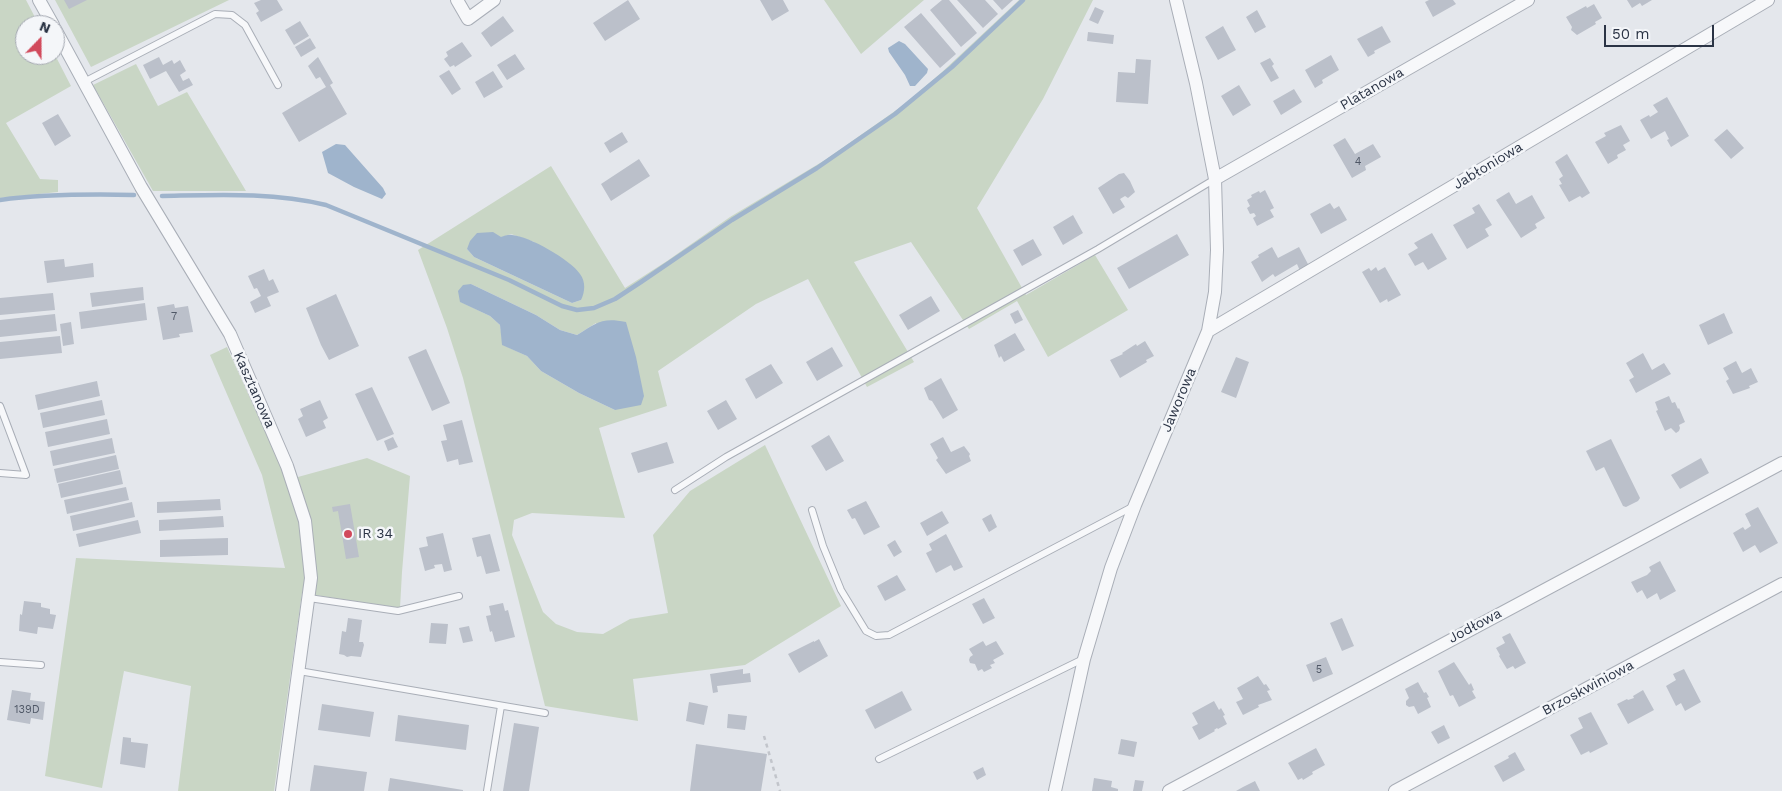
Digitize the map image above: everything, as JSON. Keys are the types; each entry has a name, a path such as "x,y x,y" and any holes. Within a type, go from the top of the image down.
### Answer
{"street":[{"path":"39,0 47,15"},
{"path":"457,0 468,19 494,0"},
{"name":"Jaworowa","path":"1055,791 1084,659 1110,568 1208,331 1215,292 1217,250 1216,179 1176,0"},
{"name":"Platanowa","path":"1216,179 1528,0"},
{"name":"Jabłoniowa","path":"1208,331 1768,0"},
{"name":"Kasztanowa","path":"65,47 141,187 230,334 288,466 305,521 311,578 282,791"},
{"name":"Jodłowa","path":"1168,791 1782,463"},
{"name":"Brzoskwiniowa","path":"1395,791 1782,584"}],"lane":[{"path":"84,82 215,14 232,15 245,25 278,85"},
{"path":"675,490 726,457 1098,249 1216,179"},
{"path":"0,406 26,475 0,473"},
{"path":"812,510 823,546 842,590 866,631 876,636 889,635 1135,505"},
{"path":"309,598 398,611 459,596"},
{"path":"878,759 1084,659"},
{"path":"0,662 41,665"},
{"path":"299,671 545,713"},
{"path":"487,791 502,706"}],"path":[{"path":"764,736 780,791"}],"green space":[{"path":"0,0 26,0 34,15 15,15 15,65 60,65 71,86 6,123 40,179 58,180 58,192 0,198"},
{"path":"55,0 229,0 91,67 65,19 65,15 63,15"},
{"path":"824,0 924,0 861,54"},
{"path":"1019,0 1093,0 1043,99 977,208 1026,295 1095,255 1128,310 1048,357 1017,301 969,329 911,242 854,262 914,362 867,387 808,279 756,304 658,371 667,406 599,428 625,518 532,513 514,520 512,535 543,612 556,624 577,632 603,634 630,619 668,613 653,535 690,491 765,445 841,606 745,665 633,679 638,721 545,706 463,378 418,250 551,166 625,288 730,217 825,160 905,104","holes":["511,234 534,242 581,300 572,303 474,257 467,249","471,284 536,315 560,330 577,335 596,323 615,410 579,393 541,371 527,356 503,345 500,325 490,316 461,302"]},
{"path":"136,64 158,106 187,92 246,191 153,191 93,85"},
{"path":"227,347 287,480 367,458 410,476 400,608 302,593 274,791 178,791 191,686 124,671 102,788 45,776 76,558 285,568 262,475 210,355"}],"water":[{"path":"899,41 905,44 928,69 927,73 915,86 910,86 905,75 889,52 888,48"},
{"path":"336,144 345,145 383,188 386,194 382,199 328,173 322,152"},
{"path":"493,232 501,237 506,235 519,236 539,244 568,262 580,274 583,280 584,290 581,300 572,303 474,257 467,249 470,241 477,233"},
{"path":"471,284 536,315 560,330 577,335 600,322 611,320 626,322 644,396 641,405 615,410 579,393 541,371 527,356 502,345 500,325 490,316 460,302 458,291 463,285"}],"building":[{"path":"64,0 87,0 69,9"},
{"path":"261,0 277,0 283,10 261,22 256,13 259,11 254,3"},
{"path":"628,0 640,19 605,41 593,23"},
{"path":"760,0 783,0 789,11 772,21"},
{"path":"942,0 949,0 977,33 961,47 930,10"},
{"path":"957,0 985,0 998,14 983,28"},
{"path":"993,0 1013,0 1002,10"},
{"path":"1429,0 1453,0 1456,4 1433,17 1425,2"},
{"path":"1627,0 1652,0 1642,6 1640,3 1632,8"},
{"path":"1594,4 1602,18 1595,22 1596,24 1577,35 1571,30 1572,27 1566,17 1586,6 1587,8"},
{"path":"1095,7 1104,11 1098,24 1089,20"},
{"path":"1257,10 1266,27 1255,33 1246,17"},
{"path":"921,13 956,54 940,68 904,27"},
{"path":"503,16 514,31 491,47 481,33"},
{"path":"300,21 309,36 294,45 285,30"},
{"path":"1223,26 1236,50 1218,60 1205,37"},
{"path":"1382,26 1391,42 1374,51 1375,53 1368,57 1357,39"},
{"path":"1088,32 1114,35 1113,44 1087,41"},
{"path":"310,38 316,48 301,57 295,47"},
{"path":"462,42 472,56 455,67 454,65 450,67 444,59 448,56 446,52"},
{"path":"515,54 525,69 507,80 497,65"},
{"path":"1331,55 1339,70 1322,80 1323,83 1315,88 1305,70"},
{"path":"159,57 163,65 172,60 174,64 180,60 186,71 180,75 183,81 189,78 193,85 179,92 166,71 150,79 143,65"},
{"path":"318,57 333,83 330,85 347,114 299,142 282,113 326,87 320,77 316,79 308,66"},
{"path":"1270,58 1279,78 1271,82 1260,63"},
{"path":"1136,59 1151,60 1148,104 1116,102 1118,72 1135,73"},
{"path":"449,70 461,89 452,95 439,76"},
{"path":"493,71 503,87 484,98 475,82"},
{"path":"1239,85 1251,105 1233,116 1221,96"},
{"path":"1294,89 1302,102 1281,115 1273,101"},
{"path":"1667,97 1689,136 1671,147 1665,131 1651,139 1640,120 1658,112 1653,105"},
{"path":"58,114 71,136 55,146 42,123"},
{"path":"1621,125 1630,141 1623,145 1626,150 1617,155 1618,158 1608,164 1595,142 1606,136 1604,133"},
{"path":"1727,129 1744,148 1731,159 1714,140"},
{"path":"622,132 628,142 610,153 604,143"},
{"path":"1345,138 1355,154 1373,144 1381,157 1365,166 1366,170 1352,178 1333,145"},
{"path":"1567,154 1590,193 1569,202 1559,185 1562,184 1559,179 1563,176 1555,162"},
{"path":"639,159 650,176 611,201 601,184"},
{"path":"1124,173 1135,192 1128,198 1125,196 1120,199 1125,207 1113,214 1098,188 1119,174"},
{"path":"1265,190 1274,208 1270,210 1274,217 1257,226 1253,218 1256,216 1254,213 1250,214 1247,208 1250,206 1247,200 1252,197 1251,195"},
{"path":"1509,192 1516,204 1532,195 1545,218 1535,224 1537,228 1521,238 1496,200"},
{"path":"1330,203 1334,209 1339,206 1347,220 1321,234 1310,214"},
{"path":"1479,204 1492,225 1485,229 1489,236 1467,249 1453,225 1475,213 1472,208"},
{"path":"1073,215 1083,233 1063,245 1053,227"},
{"path":"1432,233 1447,259 1428,270 1423,262 1415,266 1408,254 1418,248 1414,243"},
{"path":"1177,234 1189,255 1129,289 1117,268"},
{"path":"1033,239 1042,255 1022,266 1013,250"},
{"path":"1272,247 1278,258 1299,247 1309,266 1300,271 1297,264 1275,277 1273,274 1262,282 1251,262 1259,257 1258,255"},
{"path":"64,259 65,267 93,263 94,277 47,283 44,261"},
{"path":"1376,267 1378,271 1385,267 1401,295 1388,302 1387,299 1380,303 1362,272 1369,268 1371,271"},
{"path":"264,269 269,281 273,279 279,292 267,297 271,306 255,313 250,302 261,296 257,288 254,289 248,276"},
{"path":"143,287 144,300 92,307 90,293"},
{"path":"53,293 55,310 0,315 0,298"},
{"path":"336,294 359,346 329,360 306,308"},
{"path":"931,296 940,311 908,330 899,315"},
{"path":"145,303 147,320 81,329 79,312"},
{"path":"174,304 175,308 188,306 193,332 179,334 180,337 163,340 157,307"},
{"path":"1018,310 1023,320 1015,324 1010,314"},
{"path":"1724,313 1733,333 1708,345 1699,325"},
{"path":"55,314 57,331 0,337 0,320"},
{"path":"71,322 74,344 63,346 60,324"},
{"path":"1015,333 1025,350 1004,362 1001,356 999,358 994,345"},
{"path":"60,336 62,353 0,359 0,342"},
{"path":"1145,341 1154,356 1120,378 1110,360 1123,354 1136,344 1137,346"},
{"path":"832,347 843,366 817,381 806,362"},
{"path":"426,349 450,403 432,411 408,357"},
{"path":"1643,353 1652,370 1664,363 1671,374 1636,393 1629,380 1634,377 1626,363"},
{"path":"1236,357 1249,362 1236,398 1221,392"},
{"path":"1736,361 1742,373 1751,368 1758,382 1749,386 1750,388 1733,394 1726,381 1729,379 1723,368"},
{"path":"771,364 783,383 756,399 745,379"},
{"path":"941,378 958,410 943,419 932,401 929,400 924,388"},
{"path":"97,381 100,396 38,410 35,395"},
{"path":"372,387 394,434 377,441 355,394"},
{"path":"1669,396 1672,403 1675,402 1679,408 1685,422 1679,425 1679,431 1676,433 1671,428 1665,431 1656,411 1658,410 1655,402"},
{"path":"102,400 105,415 43,428 40,413"},
{"path":"320,400 328,418 323,421 326,428 306,437 298,419 303,416 300,409"},
{"path":"726,400 737,419 718,430 707,411"},
{"path":"107,419 110,434 48,447 45,432"},
{"path":"462,420 473,462 459,465 458,459 447,462 441,441 447,440 443,425"},
{"path":"829,435 844,461 826,471 811,446"},
{"path":"393,437 398,447 388,451 384,441"},
{"path":"943,437 951,452 964,446 970,454 971,461 946,474 936,460 938,458 930,444"},
{"path":"112,438 115,453 53,466 50,451"},
{"path":"1611,439 1640,498 1626,507 1623,506 1604,467 1596,471 1586,451"},
{"path":"667,442 674,463 638,473 631,453"},
{"path":"116,455 119,469 57,483 54,469"},
{"path":"1701,458 1709,473 1680,489 1671,475"},
{"path":"120,470 123,484 61,498 58,484"},
{"path":"126,487 129,500 67,514 64,500"},
{"path":"220,499 221,510 157,513 157,502"},
{"path":"866,501 880,527 864,535 855,518 852,519 847,510"},
{"path":"132,502 135,517 73,531 70,516"},
{"name":"IR 34","path":"350,504 359,557 346,559 338,511 333,512 332,507"},
{"path":"1758,507 1778,543 1760,553 1755,545 1743,552 1733,533 1743,527 1745,530 1751,526 1745,514"},
{"path":"942,511 949,523 927,536 920,523"},
{"path":"991,514 997,527 989,532 982,519"},
{"path":"223,516 224,527 159,531 159,520"},
{"path":"138,520 141,533 79,547 76,534"},
{"path":"443,533 452,570 444,572 442,564 434,565 435,568 425,571 419,548 428,546 426,537"},
{"path":"490,534 500,571 486,574 481,556 477,557 472,538"},
{"path":"946,534 963,567 954,571 951,565 936,573 926,553 932,550 929,544"},
{"path":"228,538 228,555 160,557 160,540"},
{"path":"895,540 902,552 894,557 887,545"},
{"path":"1660,561 1676,591 1660,600 1657,593 1647,599 1642,590 1637,593 1631,582 1647,575 1651,571 1649,567"},
{"path":"897,575 906,590 885,601 877,586"},
{"path":"984,598 995,618 983,624 972,604"},
{"path":"24,601 41,603 41,607 50,609 50,614 56,615 53,629 38,627 37,634 19,631 20,614 22,615"},
{"path":"503,603 505,611 508,610 515,637 495,642 486,616 491,615 489,606"},
{"path":"348,618 362,620 359,642 363,642 364,645 361,657 347,657 339,654 342,631 346,632"},
{"path":"1342,618 1354,646 1342,651 1330,623"},
{"path":"431,623 448,624 446,644 429,643"},
{"path":"469,626 473,641 463,643 459,628"},
{"path":"1510,633 1526,663 1515,669 1513,666 1507,669 1496,648 1505,643 1502,637"},
{"path":"819,639 828,656 799,673 788,654"},
{"path":"983,641 986,646 996,641 1004,654 993,660 995,663 990,665 992,668 984,672 982,669 978,671 975,664 970,663 969,660 973,655 969,649"},
{"path":"1326,657 1333,674 1313,682 1306,665"},
{"path":"1454,662 1469,685 1471,683 1474,690 1472,691 1476,698 1459,707 1453,695 1450,696 1438,671"},
{"path":"743,669 743,674 750,673 751,682 717,686 718,692 713,693 710,674"},
{"path":"1684,669 1701,702 1685,711 1681,703 1676,706 1666,686 1676,680 1673,674"},
{"path":"1258,676 1270,690 1267,691 1272,700 1258,705 1259,707 1243,715 1236,702 1243,699 1237,688"},
{"path":"1418,682 1424,693 1426,692 1429,697 1427,698 1431,707 1418,714 1414,706 1409,707 1406,705 1406,701 1409,698 1405,689"},
{"path":"12,690 31,693 30,700 45,702 43,720 31,718 30,724 7,720"},
{"path":"1643,690 1654,710 1628,724 1617,704 1634,698 1633,696"},
{"path":"902,691 912,710 875,729 865,710"},
{"path":"1214,701 1219,710 1221,708 1225,715 1223,716 1227,724 1199,740 1192,727 1198,724 1192,713"},
{"path":"689,702 708,706 704,725 686,721"},
{"path":"322,704 374,712 370,737 318,730"},
{"path":"1591,712 1608,744 1590,753 1589,751 1581,755 1570,735 1583,728 1578,718"},
{"path":"728,714 747,716 745,730 727,728"},
{"path":"398,715 469,725 466,750 395,741"},
{"path":"514,723 539,727 529,791 503,791"},
{"path":"1444,725 1450,738 1438,744 1431,732"},
{"path":"123,737 131,738 131,742 148,744 145,768 120,764"},
{"path":"1121,739 1137,742 1134,757 1118,754"},
{"path":"696,744 767,754 761,791 690,791"},
{"path":"1316,748 1325,765 1312,772 1313,774 1303,780 1302,778 1298,780 1288,763"},
{"path":"1515,752 1525,770 1503,782 1494,766 1509,758 1508,756"},
{"path":"314,765 367,772 364,791 310,791"},
{"path":"983,767 986,775 977,780 973,772"},
{"path":"390,778 463,790 463,791 388,791"},
{"path":"1094,778 1112,781 1111,787 1118,789 1118,791 1092,791"},
{"path":"1135,780 1144,781 1142,791 1133,791"},
{"path":"1255,781 1260,791 1236,791 1243,787"}],"waterway":[{"path":"162,196 265,196 326,205 509,280 562,306 577,310 594,308 615,299 732,220 817,168 895,114 952,67 1023,0"},
{"path":"0,200 67,195 134,195"}],"place":[{"name":"IR 34","path":"348,534"}]}
